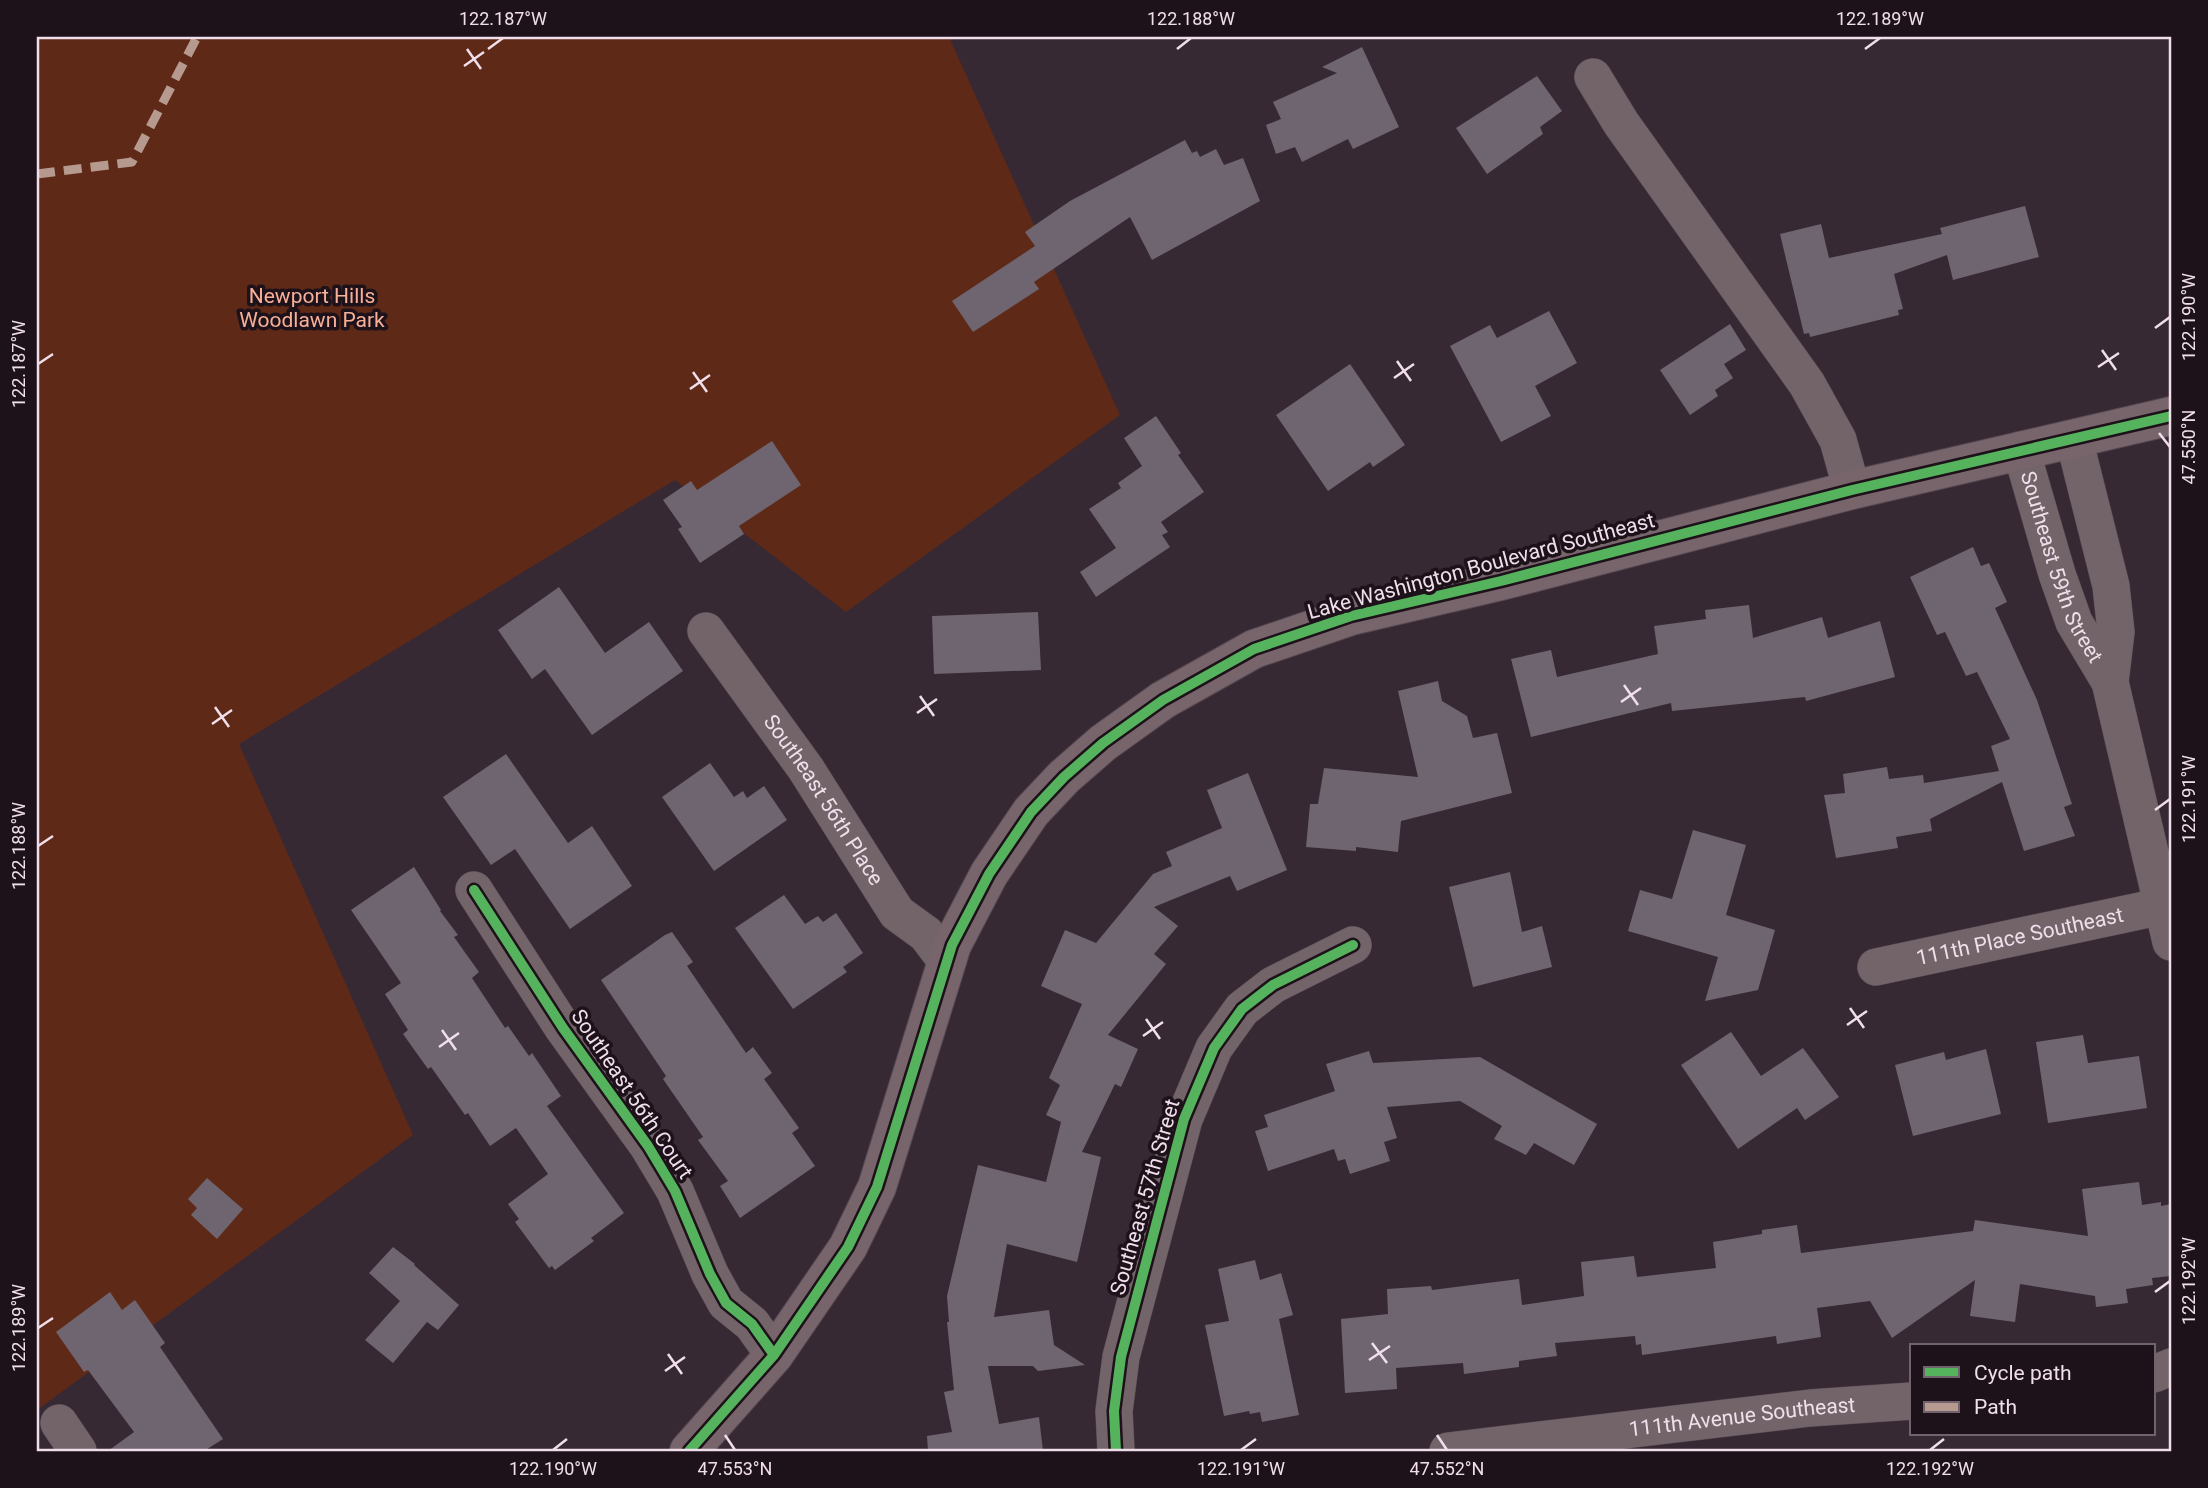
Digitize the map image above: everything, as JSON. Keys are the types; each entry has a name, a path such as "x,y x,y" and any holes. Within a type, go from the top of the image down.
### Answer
{"main road":[{"name":"Lake Washington Boulevard Southeast","path":"689,1451 774,1355 848,1247 877,1187 953,945 989,874 1031,812 1064,777 1103,743 1163,700 1254,649 1350,616 1501,581 1852,490 2171,416"}],"street":[{"path":"1593,77 1621,123 1807,384 1838,440 1852,490"},
{"name":"Southeast 59th Street","path":"2074,439 2111,586 2116,632 2110,682"},
{"name":"Southeast 59th Street","path":"2021,450 2057,574 2074,622 2110,682 2171,942"},
{"name":"Southeast 56th Place","path":"706,631 806,769 897,913 926,934 947,962"},
{"name":"Southeast 56th Court","path":"474,890 563,1028 648,1146 676,1191 710,1274 726,1303 752,1324 774,1355"},
{"name":"111th Place Southeast","path":"1876,967 2162,906"},
{"name":"Southeast 57th Street","path":"1116,1451 1114,1411 1121,1357 1184,1119 1214,1048 1242,1010 1273,985 1353,945"},
{"name":"111th Avenue Southeast","path":"1448,1451 1810,1408 1910,1401"}],"green space":[{"name":"Newport Hills Woodlawn Park","path":"37,37 949,37 1120,415 846,612 675,480 239,744 413,1135 37,1410"}],"building":[{"path":"1362,47 1399,127 1353,149 1348,139 1302,162 1295,147 1276,154 1266,125 1281,119 1273,102 1337,73 1322,67"},
{"path":"1537,76 1562,111 1540,127 1543,134 1487,174 1456,128"},
{"path":"1185,140 1192,153 1197,151 1200,157 1216,149 1224,165 1243,158 1260,201 1152,260 1130,217 1034,282 1039,289 973,332 952,301 1035,246 1025,232 1070,201"},
{"path":"2025,206 2039,257 1953,280 1947,255 1894,274 1903,309 1898,310 1899,315 1810,337 1809,333 1804,334 1780,234 1821,224 1829,258 1942,234 1940,228"},
{"path":"1549,311 1577,363 1535,386 1551,416 1501,442 1450,346 1490,325 1497,338"},
{"path":"1730,324 1746,350 1724,364 1733,378 1715,390 1718,396 1690,415 1660,370"},
{"path":"1350,364 1405,445 1373,467 1370,462 1328,491 1276,415"},
{"path":"1156,416 1181,453 1178,455 1204,492 1161,522 1168,532 1162,535 1170,547 1096,597 1080,572 1116,548 1089,509 1121,488 1118,483 1142,466 1124,438"},
{"path":"772,441 801,485 739,526 744,534 700,563 678,529 682,527 663,500 691,481 697,490"},
{"path":"1973,547 1981,566 1989,563 2007,602 1995,608 2037,700 2072,804 2064,807 2075,836 2024,851 2002,782 1930,819 1932,831 1896,837 1898,848 1836,858 1824,795 1845,793 1843,774 1887,767 1889,779 1923,775 1924,783 1999,771 1991,746 2010,739 1977,672 1966,676 1945,632 1937,635 1910,577"},
{"path":"559,587 605,653 649,622 683,671 592,735 545,669 532,679 498,630"},
{"path":"1749,605 1753,638 1822,617 1828,638 1880,621 1895,677 1806,701 1805,697 1672,711 1671,703 1531,737 1511,659 1551,650 1557,677 1658,654 1654,626 1706,619 1705,610"},
{"path":"1038,612 1041,670 934,674 932,616"},
{"path":"1438,681 1442,701 1467,716 1473,738 1497,733 1512,793 1401,821 1398,852 1356,847 1356,851 1306,847 1310,804 1318,804 1324,768 1418,777 1398,691"},
{"path":"506,754 568,843 592,826 632,886 570,929 515,849 491,865 443,797"},
{"path":"710,763 734,797 743,791 747,798 764,786 787,820 714,871 662,797"},
{"path":"1248,773 1287,870 1237,891 1230,876 1154,907 1178,926 1154,954 1166,964 1108,1035 1138,1049 1121,1087 1115,1084 1082,1152 1101,1157 1077,1262 1007,1244 994,1317 1049,1310 1054,1345 1085,1365 1038,1371 1033,1366 988,1366 999,1424 1039,1417 1043,1451 928,1451 927,1436 952,1432 944,1392 954,1390 947,1296 978,1165 1046,1182 1061,1122 1046,1115 1060,1085 1049,1078 1082,1004 1041,986 1065,930 1096,943 1153,874 1172,866 1166,852 1222,828 1207,790"},
{"path":"1693,830 1746,845 1726,915 1775,930 1758,990 1705,1001 1718,957 1628,931 1640,890 1672,899"},
{"path":"414,867 458,935 454,937 479,972 472,978 505,1028 508,1026 529,1056 532,1053 561,1096 547,1106 624,1213 591,1238 594,1241 555,1270 552,1266 549,1268 515,1222 519,1219 508,1204 548,1174 516,1128 490,1146 468,1113 465,1115 431,1067 428,1069 403,1034 408,1030 385,994 401,983 351,910"},
{"path":"1510,872 1522,932 1542,926 1552,967 1473,987 1449,887"},
{"path":"784,895 805,924 818,916 823,922 836,913 863,953 843,967 847,972 793,1009 735,928"},
{"path":"672,932 693,962 687,966 746,1053 753,1047 772,1073 764,1079 799,1128 792,1133 815,1166 740,1218 720,1186 728,1181 698,1140 703,1137 663,1079 666,1076 601,980"},
{"path":"1731,1032 1761,1076 1803,1048 1839,1097 1805,1120 1797,1108 1738,1149 1681,1065"},
{"path":"2083,1035 2088,1063 2139,1056 2147,1108 2048,1123 2036,1042"},
{"path":"1986,1049 2001,1114 1913,1136 1895,1065 1944,1052 1946,1060"},
{"path":"1369,1051 1373,1063 1480,1057 1597,1124 1574,1165 1534,1143 1526,1155 1494,1139 1502,1126 1460,1101 1387,1107 1397,1138 1384,1142 1390,1161 1350,1174 1345,1159 1338,1161 1334,1149 1268,1171 1255,1131 1268,1127 1264,1115 1335,1091 1326,1064"},
{"path":"207,1178 243,1209 217,1239 191,1215 197,1208 188,1199"},
{"path":"2139,1182 2142,1205 2161,1202 2161,1206 2171,1204 2171,1276 2152,1278 2153,1285 2126,1289 2128,1303 2096,1307 2095,1296 2020,1284 2015,1322 1970,1316 1975,1280 1892,1338 1870,1301 1817,1308 1821,1337 1777,1344 1776,1336 1642,1355 1641,1344 1636,1345 1635,1336 1555,1343 1557,1356 1519,1361 1519,1367 1464,1374 1463,1363 1396,1368 1397,1389 1345,1393 1341,1319 1388,1314 1387,1289 1431,1286 1432,1290 1519,1279 1522,1305 1584,1296 1581,1262 1634,1256 1637,1277 1716,1268 1713,1242 1797,1225 1801,1253 1973,1231 1975,1220 2088,1236 2082,1189"},
{"path":"393,1247 459,1305 438,1330 427,1322 393,1363 365,1340 400,1301 369,1273"},
{"path":"1255,1260 1260,1280 1281,1273 1293,1315 1279,1319 1299,1415 1262,1422 1260,1412 1250,1414 1249,1411 1224,1416 1205,1325 1229,1321 1218,1269"},
{"path":"110,1292 122,1310 135,1300 165,1343 160,1347 223,1439 204,1451 108,1451 134,1432 88,1370 84,1372 56,1332"}],"marked path":[{"path":"37,174 132,162 197,37"}],"cycle path":[{"path":"689,1451 774,1355 848,1247 877,1187 952,945 989,874 1031,812 1064,777 1103,743 1163,700 1254,649 1351,616 1501,581 1852,490 2171,416"},
{"path":"474,890 563,1028 648,1146 675,1191 710,1274 726,1303 752,1324 774,1355"},
{"path":"1116,1451 1114,1411 1121,1357 1184,1119 1214,1048 1242,1009 1273,985 1353,945"}]}
